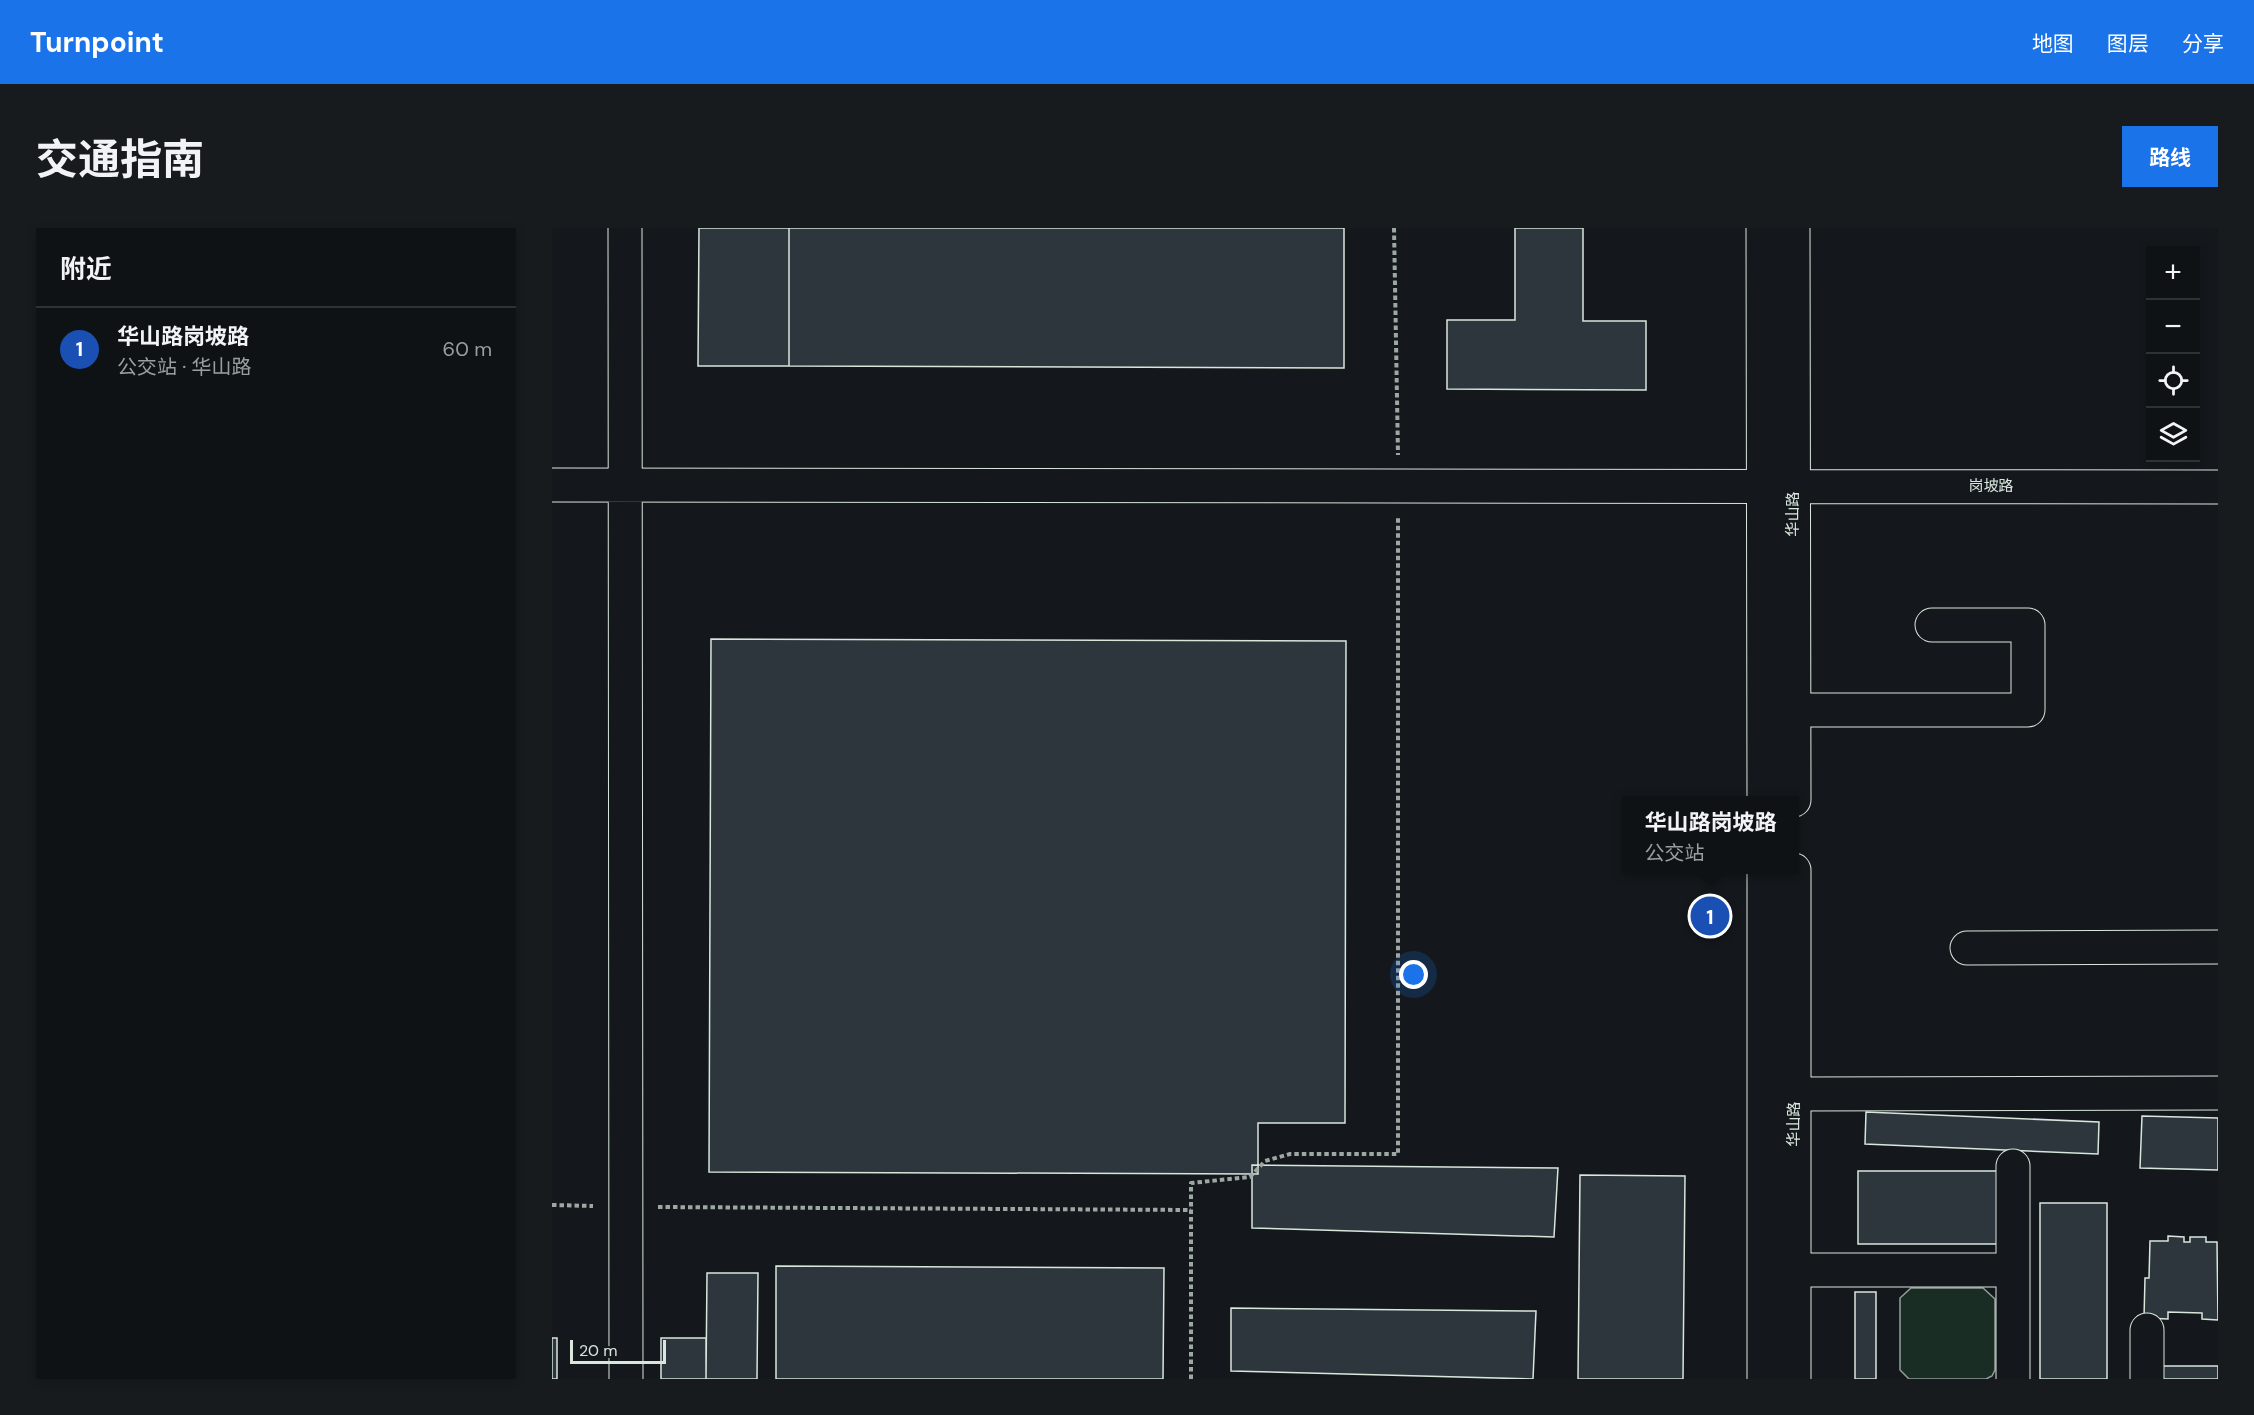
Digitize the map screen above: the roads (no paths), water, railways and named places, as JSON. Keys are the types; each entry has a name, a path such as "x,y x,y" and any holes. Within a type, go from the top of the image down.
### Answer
{"street":[{"path":"625,228 623,485 626,1379"},
{"name":"华山路","path":"1763,228 1794,710 1794,796"},
{"name":"华山路","path":"1764,796 1778,486 1793,228"},
{"name":"岗坡路","path":"552,484 2218,487"},
{"path":"1794,710 2028,710 2028,626 1932,626"},
{"name":"华山路","path":"1764,874 1764,1379"},
{"name":"华山路","path":"1794,874 1794,1379"},
{"path":"1967,948 2218,947"},
{"path":"1794,1094 2218,1093"},
{"path":"2013,1166 2013,1379"},
{"path":"1794,1270 2013,1270"},
{"path":"2147,1330 2147,1379"}],"place":[{"name":"华山路岗坡路","path":"1710,916"}]}
